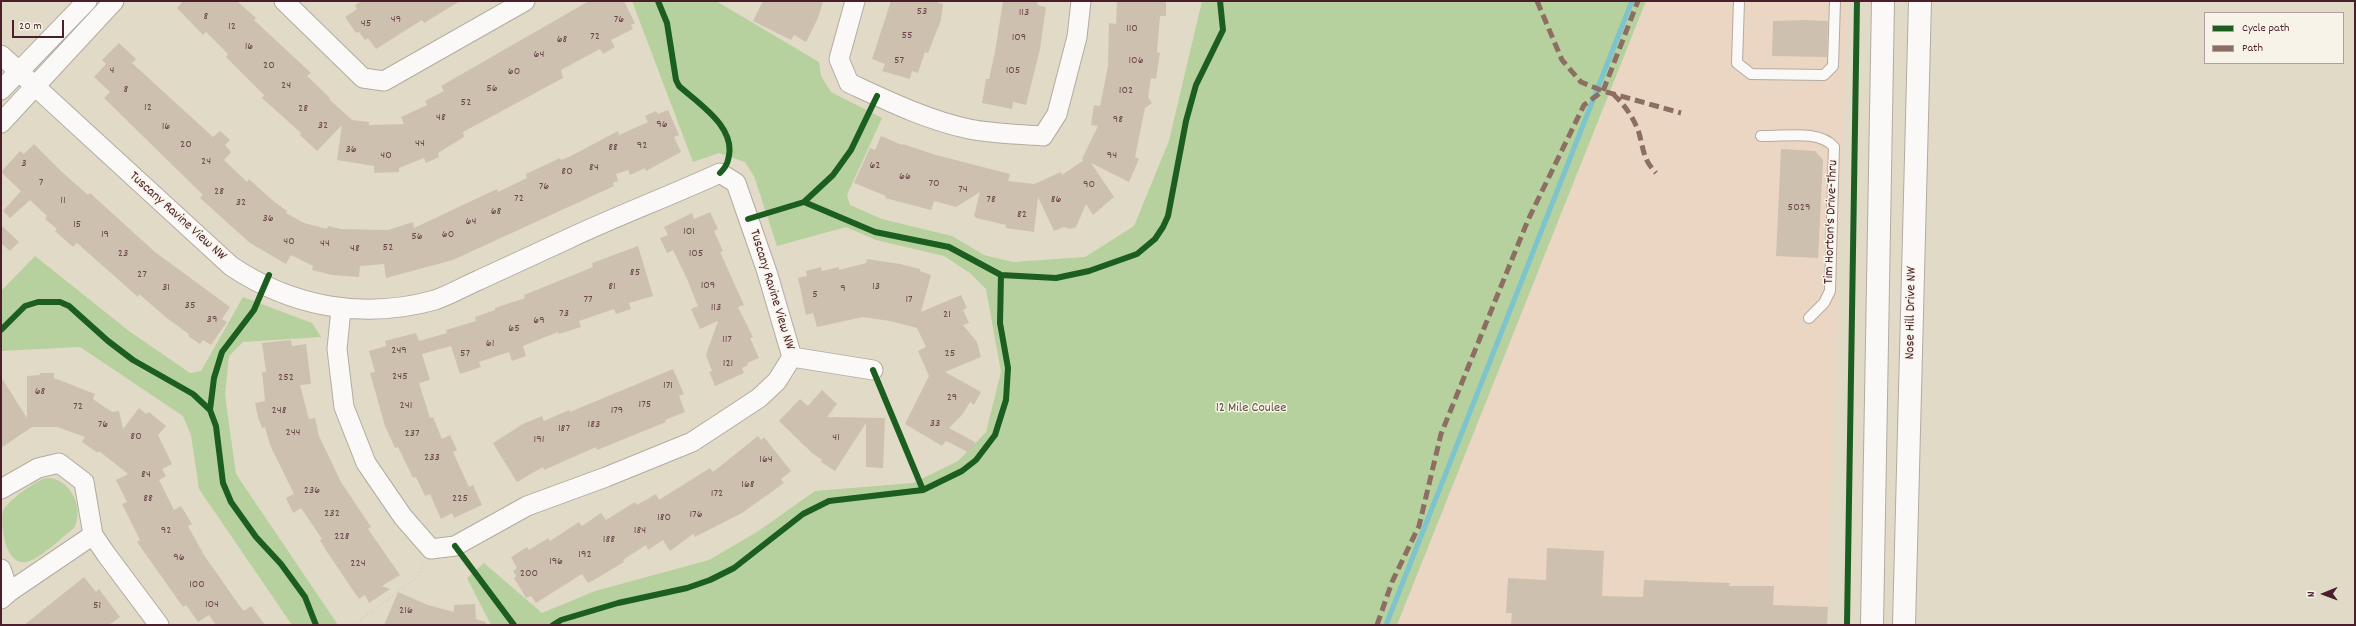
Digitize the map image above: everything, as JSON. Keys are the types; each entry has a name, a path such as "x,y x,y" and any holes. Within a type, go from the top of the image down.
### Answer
{"street":[{"path":"1,90 86,1"},
{"path":"1,123 114,1"},
{"path":"284,1 363,78 384,82 525,1"},
{"path":"855,1 838,59 849,83 902,108 948,124 991,133 1043,136 1057,114 1059,107 1077,37 1081,1"},
{"path":"1872,625 1883,1"},
{"name":"Nose Hill Drive NW","path":"1904,625 1920,1"},
{"name":"Tuscany Ravine View NW","path":"1,55 230,266 264,286 282,294 321,306 341,309 380,309 436,299 597,225 720,173 736,183 767,272 792,357 777,381 759,398 692,442 606,478 527,506 455,546 431,548"},
{"path":"341,309 337,349 344,406 366,463 403,517 431,548"},
{"path":"792,357 872,370"},
{"path":"1,489 38,468 58,463 84,482 93,535 159,625"},
{"path":"1,569 5,596 93,535"}],"lane":[{"path":"1739,1 1737,63 1751,74 1824,75 1833,66 1835,1"},
{"name":"Tim Horton's Drive-Thru","path":"1761,136 1819,137 1828,140 1834,147 1830,291 1824,303 1809,318"}],"path":[{"path":"354,625 417,576 431,548"}],"shaded area":[{"path":"1646,1 1848,1 1826,625 1397,625"}],"green space":[{"name":"12 Mile Coulee","path":"632,1 716,1 819,62 821,76 831,92 882,118 847,195 850,205 882,219 952,236 984,255 1013,262 1085,257 1134,226 1169,141 1202,1 1646,1 1397,625 491,625 467,578 484,563 542,613 595,591 709,560 757,532 815,491 913,483 958,461 986,432 1001,372 986,289 970,273 944,256 876,240 846,227 777,246 754,176 745,162 719,153 693,162"},
{"path":"35,256 129,331 190,373 201,371 243,297 312,323 321,337 243,342 229,356 225,395 236,474 338,625 292,625 199,489 191,435 183,416 80,347 1,351 1,291"},
{"path":"47,478 55,479 69,489 76,503 78,512 77,520 74,528 44,553 26,562 19,561 13,558 3,534 3,511 10,502 22,492"}],"building":[{"path":"183,1 237,1 256,18 254,20 311,73 307,76 330,98 329,99 352,120 369,122 369,125 404,124 401,117 427,105 425,101 444,91 441,86 589,1 624,1 635,23 631,25 633,29 611,40 615,47 603,54 600,49 561,70 563,78 463,132 464,137 438,153 439,157 426,163 424,158 399,168 399,172 374,173 374,166 337,160 342,125 317,151 300,135 301,133 262,98 264,95 226,57 228,54 206,32 203,35 177,8"},
{"path":"362,1 460,1 424,23 422,20 376,49 368,38 365,40 359,32 356,33 345,17 357,9 355,5"},
{"path":"763,1 823,1 818,18 806,42 794,35 791,40 753,21"},
{"path":"891,1 933,1 943,4 941,20 928,53 925,52 918,73 912,71 910,79 882,71 885,64 872,59"},
{"path":"1003,1 1038,1 1037,5 1046,7 1040,49 1026,105 1013,102 1012,109 982,103 986,79 989,79 995,52"},
{"path":"1117,1 1166,1 1166,16 1160,16 1157,52 1160,53 1156,79 1151,78 1148,97 1152,103 1145,108 1135,157 1139,159 1129,182 1091,163 1114,197 1093,215 1086,204 1076,227 1070,229 1064,227 1054,231 1038,197 1034,232 1006,228 1006,225 976,218 974,216 980,192 956,207 934,201 931,210 885,198 886,196 854,183 870,148 875,150 881,136 902,145 903,144 936,155 1010,174 1008,181 1034,184 1061,172 1062,175 1084,160 1082,159 1098,126 1091,125 1094,105 1100,106 1108,66 1109,23 1116,24"},
{"path":"1773,21 1828,21 1827,57 1772,56"},
{"path":"119,43 136,59 132,63 213,137 220,131 230,140 225,145 231,152 224,160 247,182 249,179 272,200 287,211 286,213 304,223 327,229 328,226 341,229 388,230 413,222 414,228 497,189 498,192 527,178 526,174 560,158 561,160 571,156 618,131 619,135 648,122 645,116 656,111 658,114 668,110 679,135 674,137 681,152 646,171 645,168 630,175 628,170 616,174 618,181 613,183 614,186 453,260 386,278 384,264 360,266 359,277 332,275 312,270 313,266 291,255 286,264 250,243 200,198 203,195 104,98 110,92 94,77 106,64 102,60"},
{"path":"34,144 62,172 88,195 90,193 155,252 230,307 222,319 227,322 211,345 203,340 200,344 188,336 189,334 168,319 139,294 138,297 77,243 73,247 55,231 57,229 45,219 47,216 30,200 10,218 3,211 21,191 1,172 20,151 24,154"},
{"path":"1781,149 1815,151 1823,160 1818,258 1776,256"},
{"path":"710,212 718,229 714,231 723,251 720,252 744,305 738,307 753,337 750,338 759,358 747,363 748,365 742,368 744,373 715,386 709,372 712,371 706,355 718,321 700,329 691,309 698,306 687,279 673,250 667,253 660,238 668,235 664,227 692,213 694,219"},
{"path":"1,225 19,242 10,251 1,243"},
{"path":"638,246 653,296 629,303 631,309 616,314 614,309 579,321 581,327 559,334 558,332 523,346 526,356 512,361 509,352 479,362 481,367 460,374 451,346 422,354 430,380 419,383 430,418 433,417 442,439 450,435 457,450 453,452 469,487 473,485 482,505 454,518 452,513 441,519 430,494 425,496 416,477 413,478 398,447 395,448 385,426 370,373 375,372 369,351 386,346 385,341 416,333 419,341 447,333 446,330 476,321 475,317 495,310 495,308 525,298 524,295 593,267 592,263"},
{"path":"867,259 900,264 920,269 920,271 931,275 921,312 961,295 967,308 963,310 969,323 963,325 977,342 981,357 945,372 981,392 974,405 970,402 962,415 949,428 975,442 970,453 946,441 942,446 905,424 929,376 918,351 926,347 917,328 890,321 863,317 817,327 813,313 806,315 798,278 807,276 806,271 821,267 822,271 839,267 839,270 866,263"},
{"path":"291,340 292,346 306,344 311,384 300,385 309,419 315,418 319,436 341,482 371,527 368,529 400,575 382,586 390,589 369,603 365,595 359,599 325,549 320,540 322,539 301,508 293,513 286,498 294,494 270,445 265,427 262,428 258,417 255,403 265,401 262,372 266,372 262,343"},
{"path":"673,369 684,394 679,396 685,412 665,420 666,422 597,450 596,447 544,470 543,467 517,482 493,443 523,424 542,416 544,421 569,410 570,412"},
{"path":"40,373 54,373 54,378 95,394 93,399 112,412 119,411 123,429 139,408 146,414 149,412 166,426 158,435 172,464 162,469 166,476 159,480 174,510 181,506 192,524 188,526 204,555 239,605 244,611 251,606 265,625 216,625 209,615 198,622 186,605 183,607 137,542 140,540 122,504 127,502 116,480 128,474 99,451 98,453 82,442 85,437 57,427 32,427 1,448 1,377 27,418 27,376 40,375"},
{"path":"822,390 837,404 827,417 885,418 883,468 866,467 866,423 835,471 821,462 822,460 812,453 779,421 800,399 808,406"},
{"path":"758,436 761,440 764,437 791,471 781,479 784,483 742,513 695,537 693,534 670,551 663,540 648,550 646,545 623,560 624,562 588,583 582,574 536,603 531,596 526,598 514,578 516,576 513,571 517,568 511,557 527,547 529,550 548,538 550,541 579,522 582,526 601,513 606,520 635,502 637,505 656,494 659,500 710,468 713,472"},
{"path":"1547,548 1604,551 1602,596 1643,597 1644,580 1730,583 1729,586 1774,586 1773,605 1828,607 1827,625 1511,625 1512,613 1506,613 1508,578 1546,580"},
{"path":"84,577 96,592 99,589 120,617 109,625 24,625"},
{"path":"398,592 428,605 454,612 454,605 475,604 476,619 486,622 485,625 384,625"}],"waterway":[{"path":"1386,625 1632,1"}],"marked path":[{"path":"1537,1 1562,60 1581,82 1603,91 1681,113"},
{"path":"1377,625 1392,582 1419,526 1441,434 1528,220 1584,105 1603,91 1638,1"},
{"path":"1613,94 1625,107 1634,122 1639,133 1646,159 1656,173"}],"cycle path":[{"path":"658,1 667,23 676,80 679,86 715,118 727,137 730,148 728,160 726,166 720,173"},
{"path":"804,202 875,232 949,247 1001,275 1056,278 1089,271 1137,254 1155,239 1168,216 1186,121 1196,85 1223,30 1220,1"},
{"path":"1847,625 1857,1"},
{"path":"748,219 804,202 833,175 851,150 877,96"},
{"path":"210,410 214,378 222,352 254,310 269,275"},
{"path":"553,625 561,620 618,603 687,588 710,580 734,568 803,514 829,501 923,490 962,471 976,460 995,435 1006,400 1008,368 1000,323 1001,275"},
{"path":"1,330 25,306 38,302 60,302 69,306 108,341 133,360 193,394 210,410 216,426 223,483 231,502 256,537 281,564 305,597 316,625"},
{"path":"873,370 923,490"},
{"path":"455,546 514,625"}]}
